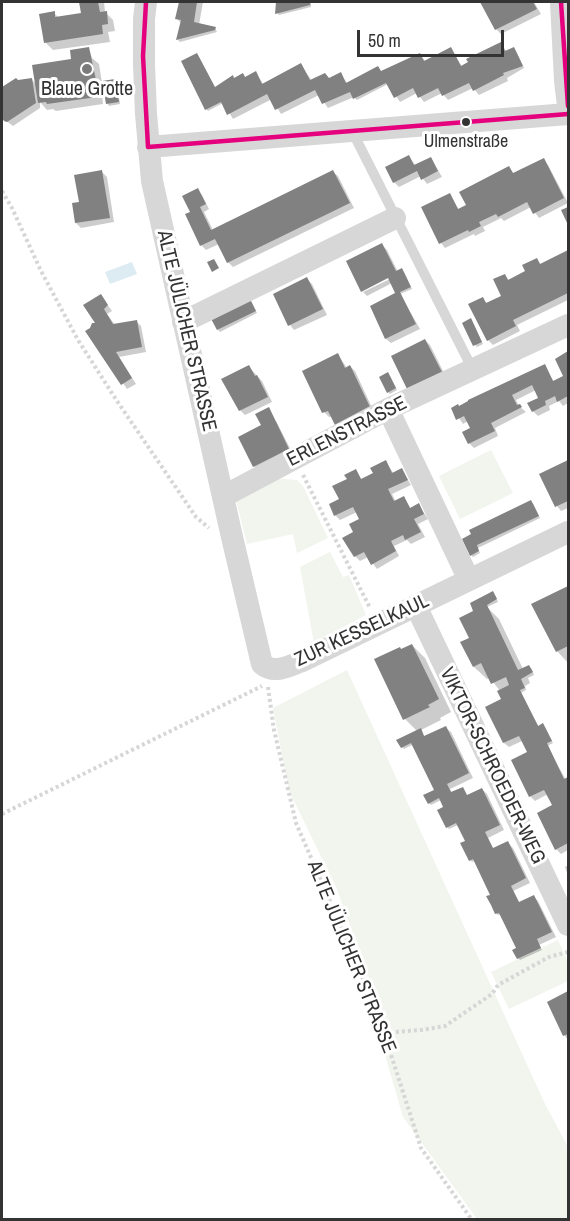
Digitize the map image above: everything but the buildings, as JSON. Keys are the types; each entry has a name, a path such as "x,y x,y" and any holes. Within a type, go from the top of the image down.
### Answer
{"street":[{"name":"ALTE JÜLICHER STRASSE","path":"146,2 144,65 152,181 259,657"},
{"path":"561,2 568,106"},
{"path":"148,147 568,114"},
{"path":"183,322 395,218"},
{"name":"ERLENSTRASSE","path":"224,496 388,409 568,325"},
{"path":"388,409 469,580"},
{"name":"ZUR KESSELKAUL","path":"259,657 268,669 285,668 568,532"},
{"name":"VIKTOR-SCHROEDER-WEG","path":"416,606 568,925"}],"lane":[{"path":"352,131 473,370"}],"path":[{"path":"2,191 41,271 84,350 195,517 216,531"},
{"path":"295,459 378,624"},
{"name":"ALTE JÜLICHER STRASSE","path":"2,814 262,686 268,680 274,730 296,823 355,959 384,1033 421,1148 472,1220"},
{"path":"384,1033 445,1026 492,994 498,985 549,957 568,951"}],"shaded area":[{"path":"132,262 137,274 110,284 105,272"},
{"path":"491,450 513,493 460,519 439,476"},
{"path":"271,478 297,480 303,486 328,538 297,553 293,534 247,544 235,496"},
{"path":"330,552 343,577 349,575 366,615 314,643 300,567"},
{"path":"347,670 545,1104 568,1147 568,1219 477,1219 403,1117 385,1055 366,970 336,887 289,791 273,708"},
{"path":"558,940 568,962 568,981 509,1009 491,972"}],"transit line":[{"path":"146,2 143,56 148,147"},
{"path":"561,2 568,106"},
{"path":"148,147 568,114"}],"place":[{"name":"Blaue Grotte","path":"87,69"},
{"name":"Ulmenstraße","path":"466,122"}]}
